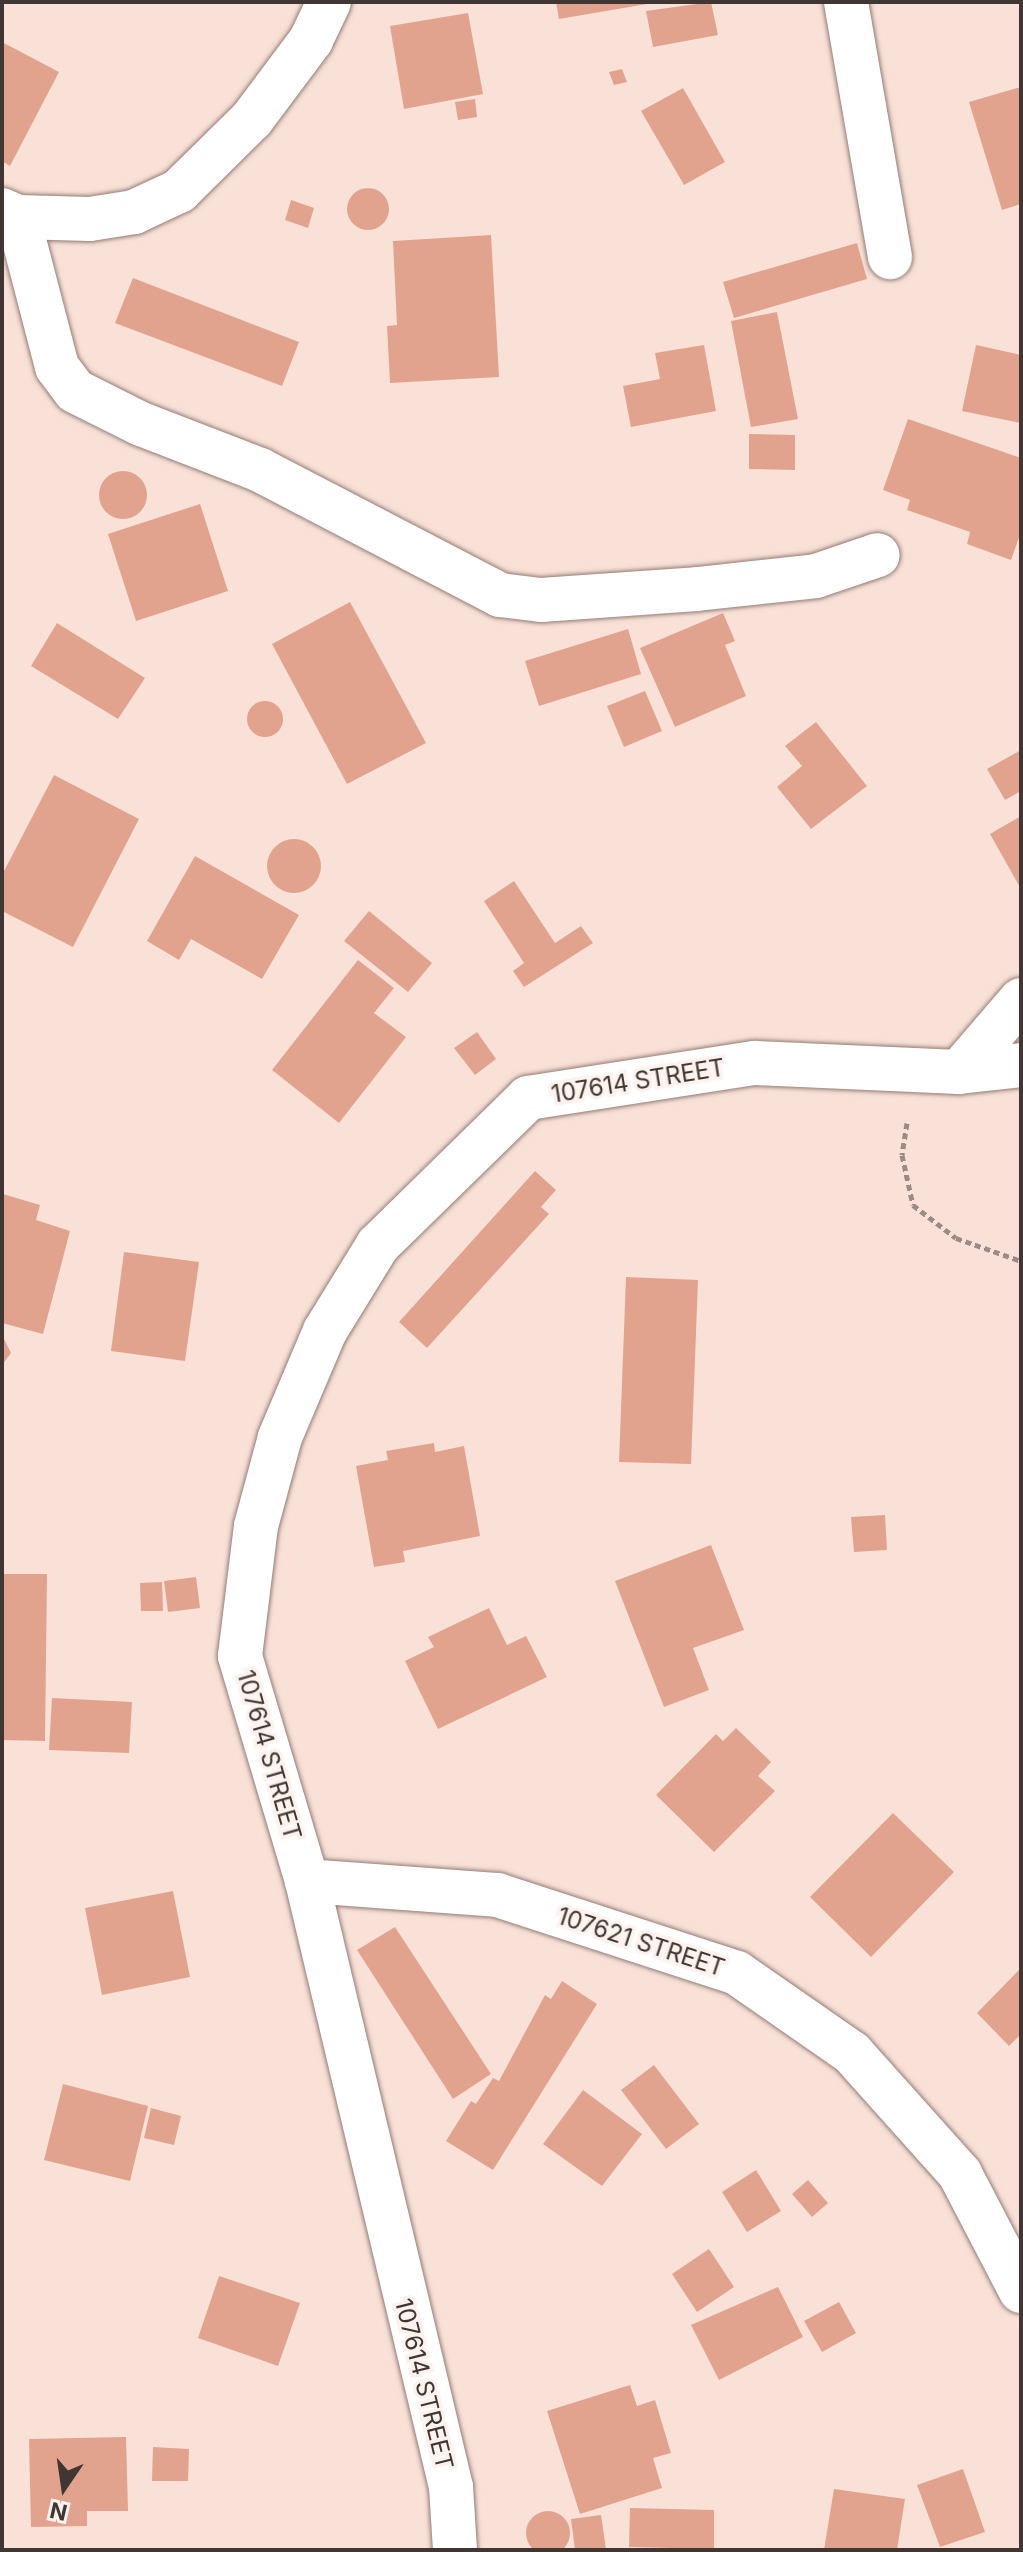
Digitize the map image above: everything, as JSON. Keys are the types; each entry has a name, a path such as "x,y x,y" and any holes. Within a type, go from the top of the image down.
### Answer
{"street":[{"path":"329,2 311,40 252,119 179,191 134,212 90,219 10,213 57,367 75,391 141,424 260,470 500,595 541,600 697,589 816,576 878,555"},
{"path":"846,2 890,257"},
{"path":"959,1072 1021,1000"},
{"name":"107614 STREET","path":"455,2550 451,2487 307,1881 240,1656 256,1526 280,1437 325,1331 378,1245 528,1098 755,1063 959,1072 1021,1065"},
{"name":"107621 STREET","path":"307,1881 497,1895 737,1973 852,2053 960,2174 1021,2291"}],"path":[{"path":"915,1071 902,1155 913,1205 956,1238 1021,1261"}],"building":[{"path":"556,2 647,2 647,4 559,19"},
{"path":"711,2 718,35 653,47 646,11"},
{"path":"468,13 483,94 404,109 390,26"},
{"path":"2,42 59,72 10,166 2,161"},
{"path":"622,69 627,82 614,85 609,72"},
{"path":"1021,87 1021,204 1002,210 969,102"},
{"path":"683,88 725,162 684,185 641,111"},
{"path":"475,99 477,117 458,120 455,102"},
{"path":"368,188 383,194 389,209 383,224 368,230 353,224 347,209 353,194"},
{"path":"291,200 314,208 308,228 285,220"},
{"path":"491,235 499,377 390,383 387,326 397,325 393,241"},
{"path":"857,243 867,279 734,318 723,282"},
{"path":"133,278 299,342 282,386 115,323"},
{"path":"777,312 798,419 751,427 731,321"},
{"path":"704,345 716,411 631,427 623,386 660,379 655,353"},
{"path":"976,345 1021,355 1021,423 962,411"},
{"path":"908,419 1021,458 1021,532 1011,560 967,544 970,532 907,510 910,500 883,490"},
{"path":"749,434 795,435 795,470 749,469"},
{"path":"123,471 132,472 140,478 146,486 146,504 140,512 132,518 123,519 114,518 106,512 100,504 99,495 100,486 106,478 114,472"},
{"path":"200,504 228,591 136,621 108,534"},
{"path":"350,602 426,743 347,784 272,644"},
{"path":"723,613 735,641 725,645 746,696 675,727 640,648"},
{"path":"57,623 145,678 118,719 31,666"},
{"path":"628,629 641,674 539,706 525,661"},
{"path":"645,691 662,731 624,747 607,706"},
{"path":"265,701 278,706 283,719 278,732 265,737 252,732 247,719 252,706"},
{"path":"816,722 867,786 811,829 777,787 802,766 785,746"},
{"path":"1021,750 1021,791 1005,800 987,769"},
{"path":"54,775 139,819 73,947 2,911 2,875"},
{"path":"1021,816 1021,889 990,834"},
{"path":"294,839 313,847 321,866 313,885 294,893 275,885 267,866 275,847"},
{"path":"195,856 299,915 262,979 191,939 179,960 147,941"},
{"path":"514,881 555,943 581,926 593,943 524,987 513,971 524,963 484,901"},
{"path":"369,911 432,963 408,992 344,941"},
{"path":"358,960 394,988 374,1013 406,1037 339,1123 272,1070"},
{"path":"477,1032 496,1059 475,1075 454,1048"},
{"path":"535,1171 556,1190 541,1207 549,1214 427,1348 399,1322"},
{"path":"3,1194 40,1205 36,1220 70,1231 43,1334 2,1323"},
{"path":"124,1252 199,1262 185,1361 111,1351"},
{"path":"626,1277 698,1280 691,1464 619,1462"},
{"path":"2,1335 11,1353 2,1365"},
{"path":"434,1443 435,1452 464,1446 480,1536 403,1551 405,1562 374,1567 356,1466 388,1460 386,1451"},
{"path":"885,1515 887,1550 854,1552 851,1517"},
{"path":"711,1545 744,1630 693,1648 709,1690 664,1707 615,1581"},
{"path":"2,1574 47,1574 45,1741 2,1740"},
{"path":"196,1577 200,1608 168,1612 164,1581"},
{"path":"162,1582 163,1611 141,1611 140,1583"},
{"path":"489,1608 507,1645 526,1636 547,1677 438,1729 405,1661 434,1647 428,1637"},
{"path":"52,1698 132,1702 129,1753 49,1750"},
{"path":"736,1728 771,1762 758,1776 775,1791 714,1852 656,1795 716,1734 723,1741"},
{"path":"893,1813 954,1872 871,1957 810,1897"},
{"path":"173,1891 190,1977 102,1995 85,1908"},
{"path":"395,1927 491,2074 453,2099 357,1950"},
{"path":"1021,1968 1021,2034 1009,2046 977,2013"},
{"path":"562,1981 597,2004 493,2170 446,2141 471,2101 476,2104 493,2078 499,2081 545,1995 551,1999"},
{"path":"654,2065 699,2124 666,2149 621,2090"},
{"path":"63,2084 148,2106 130,2181 44,2160"},
{"path":"583,2090 642,2134 602,2186 543,2144"},
{"path":"151,2108 181,2116 174,2145 144,2138"},
{"path":"756,2170 781,2211 747,2232 722,2192"},
{"path":"808,2180 828,2203 812,2217 792,2194"},
{"path":"709,2249 734,2287 697,2312 672,2274"},
{"path":"219,2276 300,2303 278,2366 198,2338"},
{"path":"778,2287 803,2337 719,2380 691,2325"},
{"path":"839,2302 856,2333 822,2352 804,2321"},
{"path":"630,2385 637,2406 655,2400 671,2453 653,2458 662,2488 580,2514 547,2411"},
{"path":"126,2437 128,2511 87,2511 87,2526 31,2527 29,2439"},
{"path":"153,2447 189,2449 188,2481 152,2481"},
{"path":"963,2469 985,2532 940,2547 917,2485"},
{"path":"834,2489 905,2499 897,2550 824,2550"},
{"path":"630,2508 714,2510 714,2549 629,2547"},
{"path":"548,2511 563,2518 570,2533 563,2548 548,2555 533,2548 526,2533 533,2518"},
{"path":"601,2515 606,2549 575,2550 571,2519"}]}
